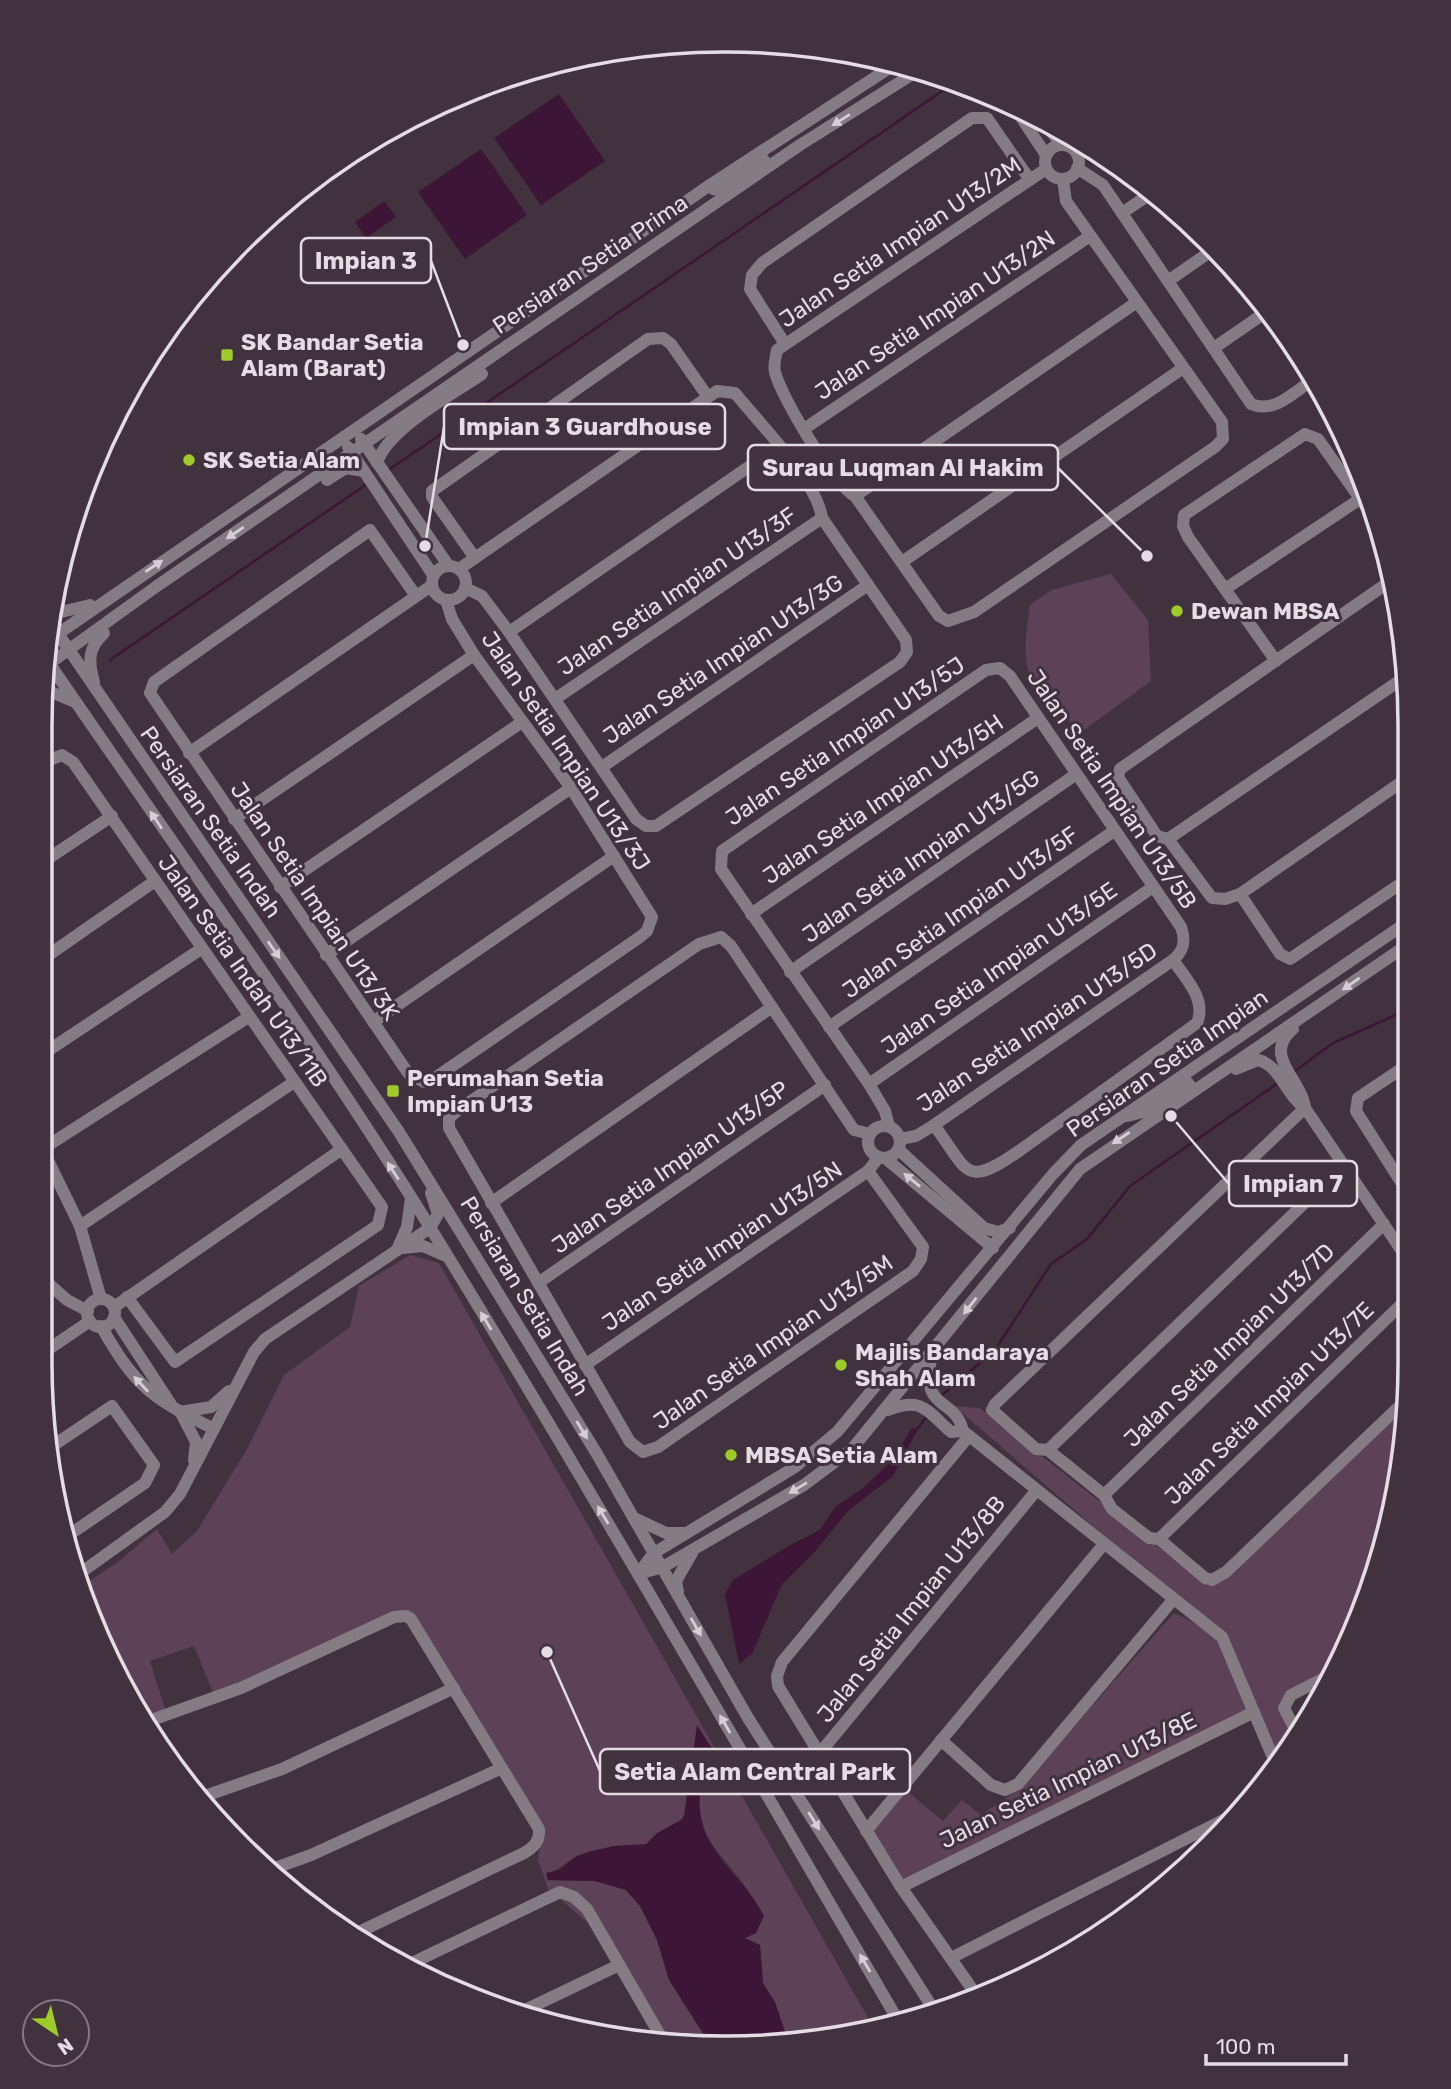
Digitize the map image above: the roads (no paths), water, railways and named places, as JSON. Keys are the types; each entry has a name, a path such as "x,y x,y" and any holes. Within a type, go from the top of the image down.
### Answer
{"street":[{"name":"Persiaran Setia Prima","path":"59,633 710,185 884,71"},
{"name":"Persiaran Setia Prima","path":"56,658 800,145 908,77"},
{"path":"869,103 893,94 915,80"},
{"path":"1030,180 987,118 972,118 762,263 752,275 750,289 781,347 774,370 804,429 843,490 855,496 939,617 948,621 974,612 1216,447 1224,433 1222,422 1066,201 1063,179"},
{"path":"1030,126 1053,176 1063,179 1072,176 1078,159 1074,151"},
{"path":"710,185 713,190 719,190 767,158 800,145"},
{"path":"1046,162 1052,148 1068,146"},
{"name":"Jalan Setia Impian U13/2M","path":"781,347 1030,180 1046,162"},
{"path":"1077,168 1103,185 1251,404 1259,408 1276,404 1305,385"},
{"path":"1122,213 1143,199"},
{"name":"Jalan Setia Impian U13/2N","path":"804,429 1090,236"},
{"path":"1168,281 1206,255"},
{"path":"855,496 1137,302"},
{"path":"1213,348 1259,317"},
{"path":"377,463 381,448 396,434 506,357 522,337"},
{"path":"475,558 432,497 432,491 648,339 663,338 671,344 713,394"},
{"path":"902,562 1183,368"},
{"path":"188,753 416,596 432,580 475,558 713,394 735,393 779,446 820,503 822,518 906,640 907,652 900,662 656,826 646,826 636,820 482,596 465,588"},
{"path":"342,438 386,503 432,580 436,595 446,600 454,599 465,588 465,577 454,567 399,495 355,430"},
{"path":"1276,661 1182,526 1184,515 1300,435 1310,434 1318,439 1358,496"},
{"path":"509,632 779,446"},
{"path":"264,514 290,505 346,468 364,471"},
{"path":"1225,589 1361,504"},
{"name":"Jalan Setia Impian U13/3F","path":"555,699 822,518"},
{"name":"Jalan Setia Impian U13/3K","path":"408,1073 152,699 154,681 370,530 416,596"},
{"name":"Jalan Setia Impian U13/3G","path":"602,767 868,585"},
{"path":"1384,585 1118,772 1157,836 1168,839 1212,898 1225,899 1240,894 1398,785"},
{"path":"97,692 88,662 93,643 157,586"},
{"path":"62,612 82,609 116,592"},
{"name":"Jalan Setia Impian U13/3J","path":"408,1073 416,1081 432,1080 640,937 651,924 649,910 571,788 474,655 452,619 446,600"},
{"name":"Persiaran Setia Indah","path":"58,641 69,651 399,1132 634,1518 748,1718 931,2005"},
{"path":"234,819 474,655"},
{"name":"Jalan Setia Impian U13/5B","path":"1000,668 1010,676 1185,937"},
{"name":"Jalan Setia Impian U13/5J","path":"751,914 721,869 721,857 726,847 986,670 1000,668"},
{"name":"Persiaran Setia Indah","path":"55,674 430,1228 638,1574 895,2015"},
{"path":"1168,839 1397,682"},
{"path":"53,693 75,702"},
{"name":"Jalan Setia Impian U13/5H","path":"751,914 1038,718"},
{"path":"280,887 522,722"},
{"name":"Jalan Setia Indah U13/11B","path":"52,759 62,755 73,762 247,1018 382,1207 378,1225 175,1362 127,1297"},
{"name":"Jalan Setia Impian U13/5G","path":"790,972 1075,775"},
{"path":"327,955 571,788"},
{"path":"52,856 112,816"},
{"name":"Jalan Setia Impian U13/5F","path":"829,1027 1114,831"},
{"path":"373,1022 614,856"},
{"path":"52,953 155,881"},
{"path":"1240,894 1280,954 1290,959 1398,885"},
{"name":"Jalan Setia Impian U13/5E","path":"869,1084 1153,887"},
{"path":"751,914 869,1084 885,1111 889,1126 899,1144 985,1249 978,1266"},
{"name":"Persiaran Setia Impian","path":"638,1574 654,1553 794,1467 837,1432 1012,1227 1053,1174 1081,1145 1398,928"},
{"path":"585,1365 449,1128 449,1118 458,1110 699,944 721,937 731,946 854,1130 870,1134"},
{"name":"Jalan Setia Impian U13/5D","path":"899,1144 934,1125 1173,960 1180,954 1185,937"},
{"path":"52,1048 201,949"},
{"name":"Persiaran Setia Impian","path":"638,1574 663,1567 804,1485 852,1449 931,1356 1063,1189 1098,1154 1398,951"},
{"path":"934,1125 968,1170 977,1174 990,1171 1019,1151 1197,1023 1201,1014 1197,996 1173,960"},
{"path":"1280,1070 1279,1049 1286,1035 1328,999"},
{"path":"491,1203 772,1007"},
{"path":"52,1140 247,1018"},
{"path":"1201,1085 1258,1060 1280,1070 1294,1091 1294,1101 1305,1108 1398,1245"},
{"path":"1398,1071 1358,1098 1355,1104 1356,1111 1398,1168"},
{"path":"80,1226 294,1082"},
{"path":"1120,1118 1143,1112 1188,1083 1191,1087 1188,1093"},
{"name":"Jalan Setia Impian U13/5P","path":"538,1283 825,1085"},
{"path":"1305,1108 995,1404 994,1414 1036,1449 1048,1450 1104,1495 1106,1502 1121,1517 1149,1538 1159,1539 1205,1578 1213,1580 1226,1572 1397,1409"},
{"path":"889,1126 878,1127 870,1134 870,1150 984,1228 998,1232 1012,1227"},
{"path":"85,1570 165,1511 191,1474 237,1383 254,1352 265,1339 430,1228 438,1213 436,1202 402,1149 399,1132"},
{"path":"882,1157 899,1144"},
{"path":"93,1319 109,1324 114,1312 127,1297 342,1149"},
{"name":"Jalan Setia Impian U13/5N","path":"585,1365 868,1171 882,1157"},
{"path":"1048,1450 1344,1165"},
{"path":"52,1167 80,1226 101,1299 114,1312 197,1442 191,1474"},
{"name":"Jalan Setia Impian U13/5M","path":"585,1365 636,1448 651,1451 681,1432 914,1271 921,1259 923,1247 868,1171"},
{"path":"975,1234 993,1248 1010,1246 1063,1189"},
{"path":"396,1250 407,1227 411,1198"},
{"name":"Jalan Setia Impian U13/7D","path":"1104,1495 1384,1224"},
{"path":"396,1250 423,1246 447,1257"},
{"path":"52,1287 93,1319 140,1385 161,1403 214,1429"},
{"path":"93,1319 91,1304 101,1299"},
{"name":"Jalan Setia Impian U13/7E","path":"1159,1539 1398,1308"},
{"path":"52,1347 93,1319"},
{"path":"931,1356 927,1379 931,1394 961,1421 966,1434 1172,1601 1222,1637 1272,1754"},
{"path":"176,1409 211,1407 237,1383"},
{"path":"885,1411 906,1402 921,1405 951,1433 966,1434"},
{"path":"57,1443 112,1406 154,1465 149,1477 73,1531"},
{"path":"966,1434 782,1662 777,1676 778,1686 901,1887 972,1989"},
{"name":"Jalan Setia Impian U13/8B","path":"819,1754 1036,1491"},
{"path":"634,1518 666,1533 688,1533"},
{"path":"866,1830 1104,1544"},
{"path":"678,1594 676,1581 680,1569 697,1547"},
{"path":"941,1740 991,1785 1005,1790 1018,1784 1172,1601"},
{"path":"155,1719 242,1688 394,1617 406,1616 411,1619 539,1829 537,1842 524,1853 363,1930"},
{"path":"1293,1725 1284,1708 1291,1695 1318,1681"},
{"path":"210,1794 282,1769 454,1688"},
{"name":"Jalan Setia Impian U13/8E","path":"901,1887 1254,1712"},
{"path":"279,1867 311,1855 502,1768"},
{"path":"951,1958 1214,1825"},
{"path":"417,1961 560,1892 575,1897 587,1909 659,2033"},
{"path":"530,2008 619,1965"}],"waterway":[{"path":"387,471 945,89"},
{"path":"110,660 367,484"},
{"path":"1295,1071 1333,1043 1398,1014"},
{"path":"941,1396 995,1350 1051,1264 1087,1239 1130,1186 1278,1083"},
{"path":"919,1427 927,1416"}],"place":[{"name":"Impian 3","path":"463,345"},
{"name":"SK Bandar Setia Alam (Barat)","path":"227,355"},
{"name":"SK Setia Alam","path":"189,460"},
{"name":"Impian 3 Guardhouse","path":"425,546"},
{"name":"Surau Luqman Al Hakim","path":"1147,556"},
{"name":"Dewan MBSA","path":"1177,611"},
{"name":"Perumahan Setia Impian U13","path":"393,1091"},
{"name":"Impian 7","path":"1171,1116"},
{"name":"Majlis Bandaraya Shah Alam","path":"841,1365"},
{"name":"MBSA Setia Alam","path":"731,1455"},
{"name":"Setia Alam Central Park","path":"547,1652"}]}
